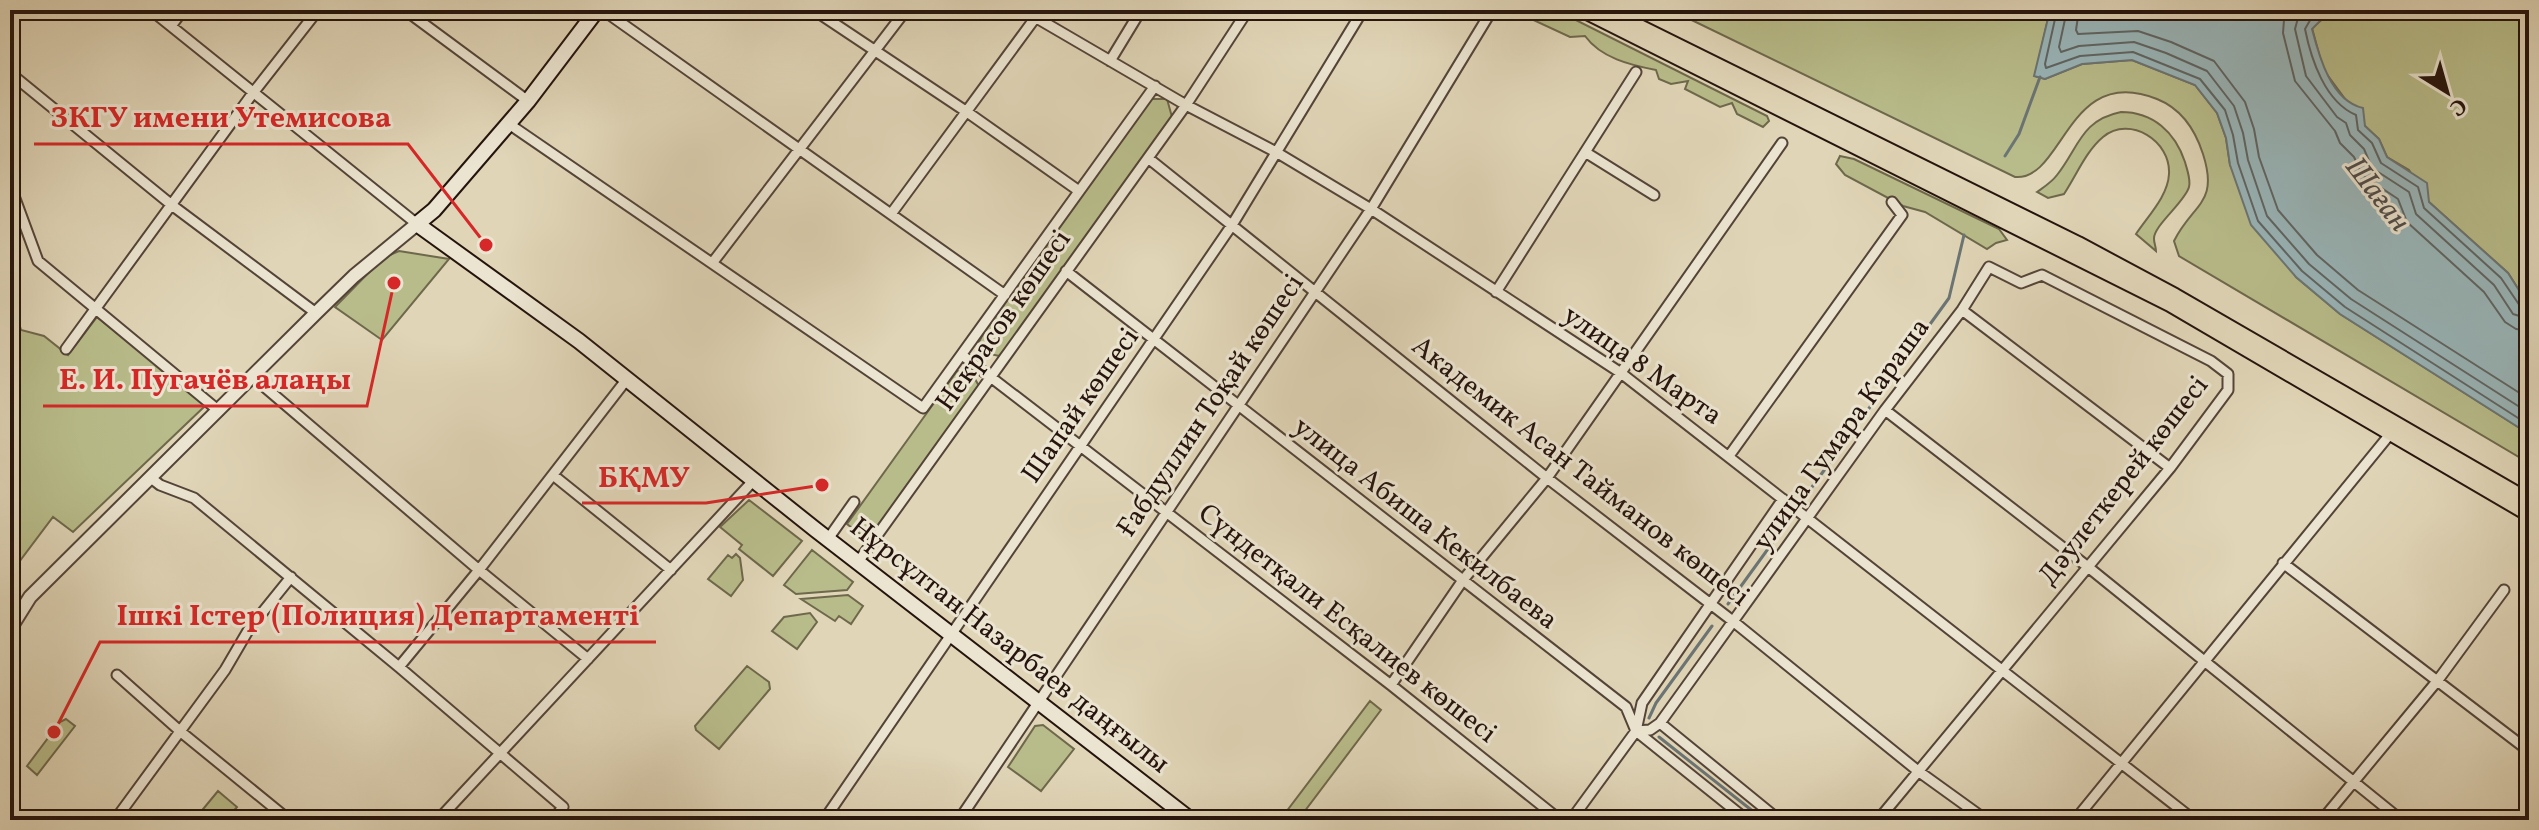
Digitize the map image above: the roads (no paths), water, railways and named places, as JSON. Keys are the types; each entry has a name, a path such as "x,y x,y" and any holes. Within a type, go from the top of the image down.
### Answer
{"main road":[{"path":"417,224 434,210 509,124 600,10"},
{"path":"1583,10 2156,297 2529,501"},
{"path":"1605,10 2078,244 2250,337 2529,514"},
{"name":"Нұрсұлтан Назарбаев даңғылы","path":"417,224 627,379 1191,820"}],"street":[{"name":"Нұрсұлтан Назарбаев даңғылы","path":"151,10 417,224"},
{"path":"171,26 183,10"},
{"path":"66,349 253,93 318,10"},
{"path":"405,10 528,101"},
{"path":"600,10 1005,295"},
{"path":"814,10 1079,191"},
{"path":"509,124 713,262 906,10"},
{"name":"улица 8 Марта","path":"1023,10 1038,14 1110,61 1276,152 1371,209 1621,373 2194,820"},
{"path":"1110,61 1141,10"},
{"name":"Некрасов көшесі","path":"858,562 1186,105 1248,10"},
{"name":"Шапай көшесі","path":"824,820 1232,225 1363,10"},
{"name":"Ғабдуллин Тоқай көшесі","path":"959,820 1371,209 1492,10"},
{"path":"891,214 1038,14"},
{"path":"1496,292 1636,72"},
{"path":"10,73 173,206 316,313"},
{"name":"Некрасов көшесі","path":"713,262 923,408 1155,86"},
{"path":"1391,685 1463,580 1547,478 1782,143"},
{"path":"1585,152 1654,195"},
{"name":"Академик Асан Тайманов көшесі","path":"1148,158 1547,478 1711,603 1918,771 1986,820"},
{"path":"10,185 38,261 219,411"},
{"path":"1729,456 1902,215 1892,202"},
{"path":"10,629 30,597 354,276 417,224"},
{"name":"улица Гумара Караша","path":"1660,723 1885,410 1962,310 1989,267"},
{"name":"Дәулеткерей көшесі","path":"1878,820 2170,468 2228,390 2228,374 2211,361 2042,275 2021,283 1989,267"},
{"name":"улица Абиша Кекилбаева","path":"1066,271 1626,707 1636,731 1747,820"},
{"path":"1962,310 2170,468"},
{"name":"Сүндетқали Есқалиев көшесі","path":"962,355 1168,511 1560,820"},
{"path":"253,377 588,659"},
{"path":"399,667 479,570 627,379"},
{"path":"1885,410 2088,567 2401,820"},
{"path":"2075,820 2394,428"},
{"path":"553,475 671,570"},
{"path":"151,478 160,485 194,498 501,752 563,807 553,820"},
{"path":"438,820 754,480"},
{"name":"улица Гумара Караша","path":"1571,820 1636,731 1642,703 1783,499"},
{"path":"828,539 854,502"},
{"path":"2283,563 2529,751"},
{"path":"115,820 225,670 249,629 291,577"},
{"path":"2322,820 2438,680 2504,590"},
{"path":"117,675 289,820"},
{"path":"1636,731 1650,730 1660,723 1779,820"}],"water":[{"name":"Шаған","path":"2050,10 2323,10 2326,15 2312,29 2323,64 2335,87 2352,104 2363,108 2365,126 2379,139 2387,157 2427,183 2429,202 2508,273 2529,306 2529,434 2340,314 2296,277 2251,225 2230,165 2226,138 2217,113 2195,85 2132,60 2082,64 2045,79 2034,76"}],"waterway":[{"path":"2005,156 2019,134 2040,77"},
{"path":"1804,498 1949,298 1964,235"},
{"path":"1728,604 1789,520"},
{"path":"1649,718 1656,703 1712,626"},
{"path":"1659,737 1764,820"}],"place":[{"name":"ЗКГУ имени Утемисова","path":"486,245"},
{"name":"Е. И. Пугачёв алаңы","path":"394,283"},
{"name":"БҚМУ","path":"822,485"},
{"name":"Ішкі Істер (Полиция) Департаменті","path":"54,732"}]}
